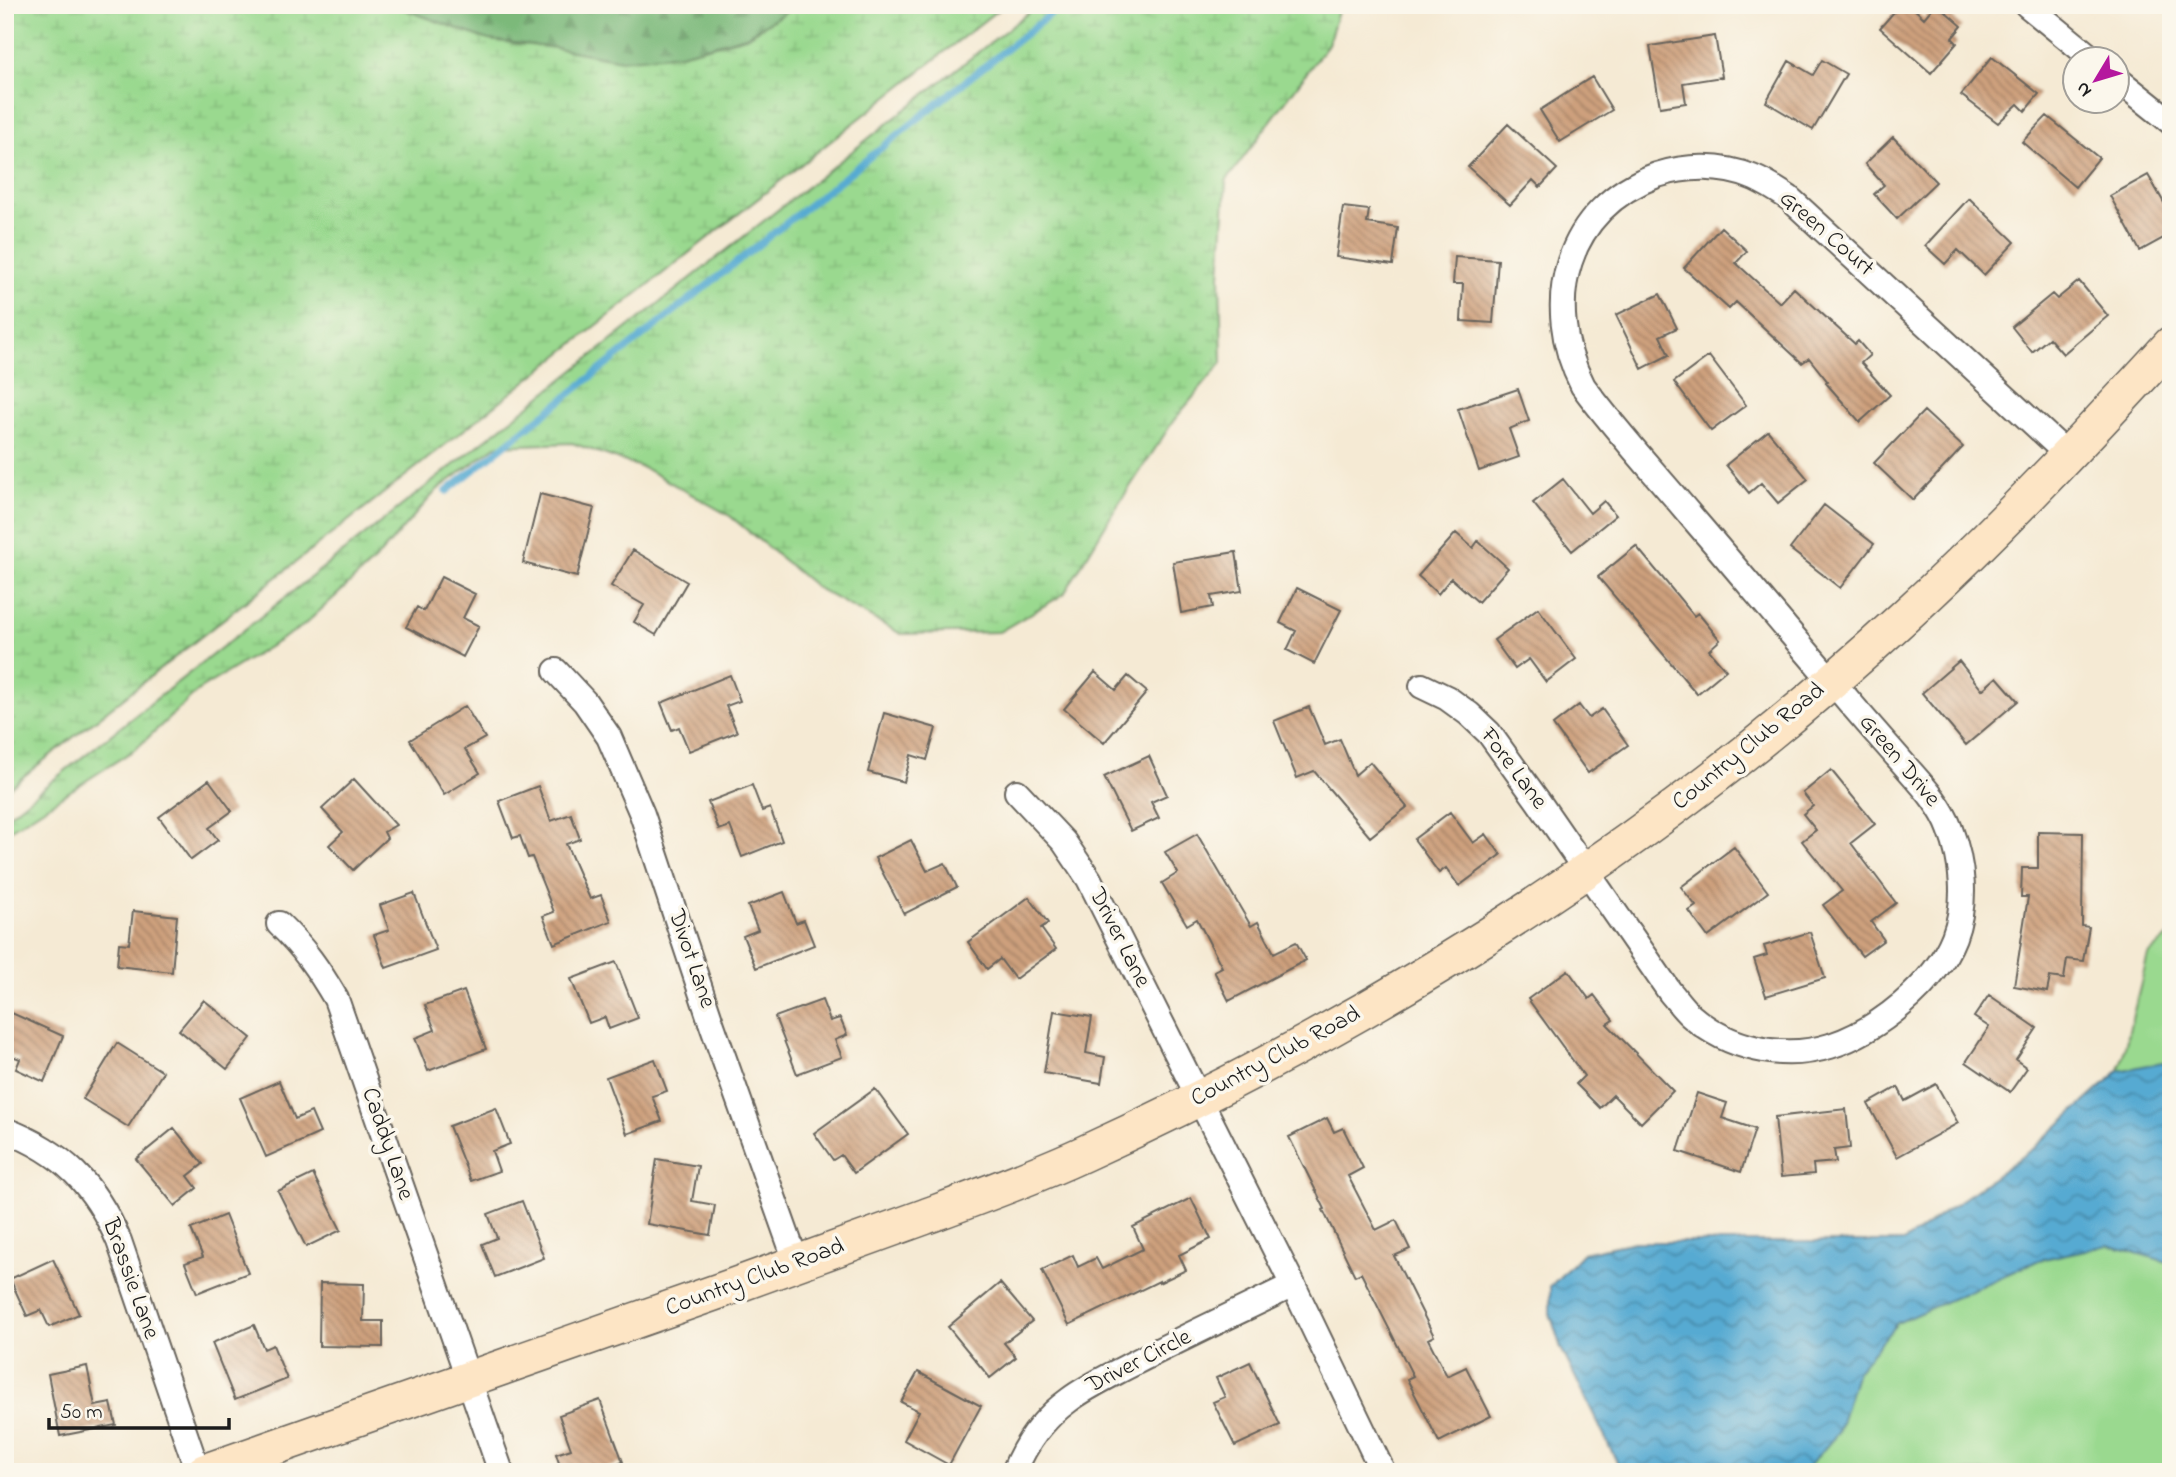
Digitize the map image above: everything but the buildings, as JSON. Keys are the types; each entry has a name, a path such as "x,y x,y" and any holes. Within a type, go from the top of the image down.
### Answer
{"street":[{"path":"2027,5 2077,46"},
{"path":"2130,89 2171,122"},
{"name":"Green Court","path":"1831,682 1595,402 1574,368 1563,330 1563,290 1567,271 1583,234 1609,202 1646,179 1687,168 1730,170 1771,186 1789,198 2069,456"},
{"name":"Country Club Road","path":"204,1472 797,1264 986,1194 1069,1160 1200,1098 1356,1014 1508,924 1586,872 1734,762 1831,682 1978,547 2069,456 2171,344"},
{"name":"Divot Lane","path":"556,671 585,702 609,737 642,814 712,1025 797,1264"},
{"name":"Green Drive","path":"1586,872 1670,992 1690,1015 1729,1040 1758,1049 1798,1052 1828,1047 1856,1036 1890,1013 1916,992 1937,967 1953,938 1961,910 1959,853 1936,801 1831,682"},
{"name":"Fore Lane","path":"1422,686 1447,698 1489,733 1586,872"},
{"name":"Driver Lane","path":"1017,792 1064,842 1089,879 1200,1098"},
{"name":"Caddy Lane","path":"279,923 316,964 336,999 502,1472"},
{"path":"1200,1098 1383,1472"},
{"name":"Brassie Lane","path":"5,1130 27,1139 66,1164 83,1180 110,1220 198,1472"},
{"name":"Driver Circle","path":"1014,1472 1024,1450 1037,1432 1068,1401 1153,1353 1293,1285"}],"green space":[{"path":"5,5 392,5 488,40 621,60 681,54 746,37 797,5 1004,5 5,791"},
{"path":"392,5 797,5 746,36 681,54 621,60 488,40"},
{"path":"1038,5 1340,5 1328,44 1226,181 1220,276 1222,363 1174,420 1064,594 999,632 901,634 817,588 730,516 646,469 572,443 496,446 437,490 374,561 303,626 200,689 137,748 5,833 5,818"},
{"path":"2171,934 2171,1472 1622,1472 1561,1348 1550,1313 1550,1287 1583,1253 1635,1242 1904,1242 2035,1147 2119,1071 2148,955"}],"water":[{"path":"2162,1062 2171,1070 2171,1263 2108,1245 2039,1260 1897,1323 1857,1371 1838,1433 1804,1472 1622,1472 1561,1348 1550,1313 1550,1287 1583,1253 1635,1242 1904,1242 2035,1147 2119,1071"}],"waterway":[{"path":"447,491 1062,5"}]}
